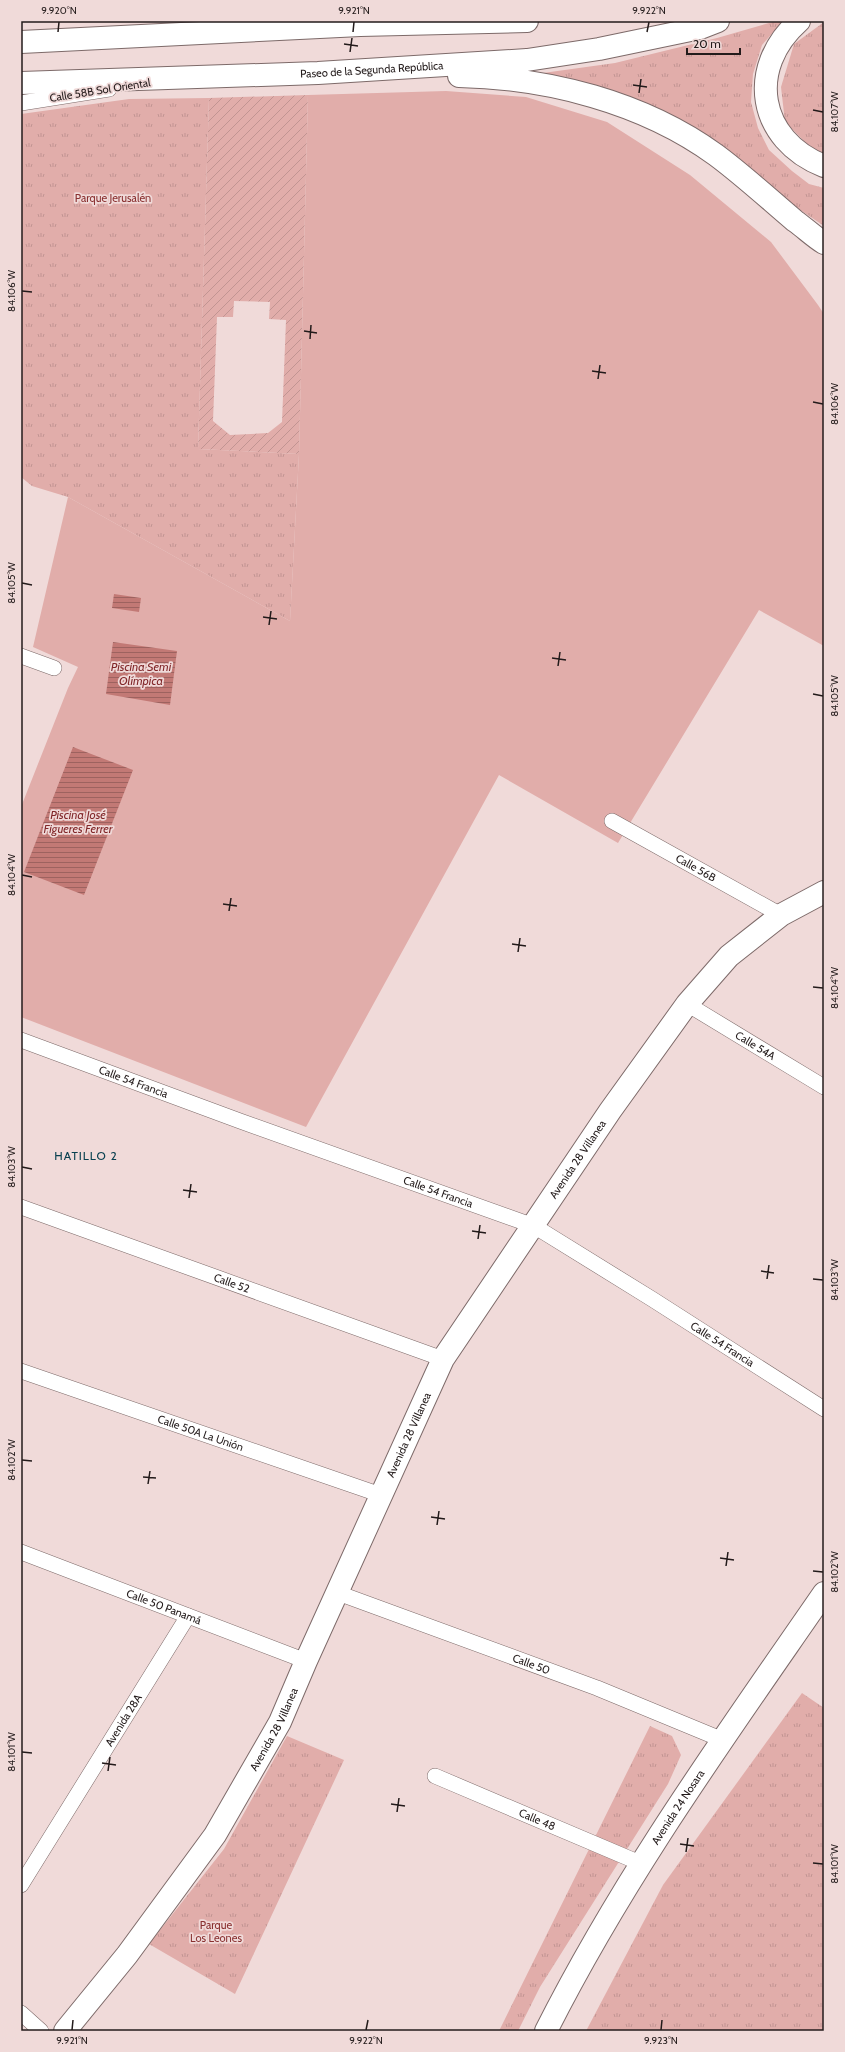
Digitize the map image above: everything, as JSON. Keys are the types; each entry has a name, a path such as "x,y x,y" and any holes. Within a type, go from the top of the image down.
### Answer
{"main road":[{"path":"21,42 400,21"},
{"path":"364,24 527,21"},
{"name":"Paseo de la Segunda República","path":"21,83 318,73 527,60 600,49 700,28 718,21"},
{"path":"799,21 774,50 766,79 767,101 774,122 785,141 806,159 824,166"},
{"path":"318,73 479,77 540,84 591,95 638,112 676,130 716,155 824,244"},
{"name":"Avenida 28 Villanea","path":"65,2031 127,1956 215,1835 280,1722 306,1661 443,1359 610,1111 687,1004 729,956 781,915 824,892"},
{"name":"Avenida 24 Nosara","path":"546,2031 569,1986 640,1863 824,1593"}],"street":[{"name":"Calle 58B Sol Oriental","path":"21,103 178,77"},
{"path":"21,656 54,668"},
{"name":"Calle 56B","path":"612,821 781,915"},
{"name":"Calle 54A","path":"687,1004 824,1087"},
{"name":"Calle 54 Francia","path":"21,1040 534,1226 652,1299 824,1409"},
{"name":"Calle 52","path":"21,1207 443,1359"},
{"name":"Calle 50A La Unión","path":"21,1371 381,1495"},
{"name":"Calle 50 Panamá","path":"21,1552 306,1661"},
{"name":"Calle 50","path":"338,1593 598,1688 723,1740"},
{"name":"Avenida 28A","path":"21,1885 188,1616"},
{"name":"Calle 48","path":"435,1776 640,1863"},
{"path":"21,2013 41,2031"}],"green space":[{"path":"776,21 783,21 762,45 753,74 751,102 758,128 769,150 809,184 824,188 824,226 793,205 741,165 671,115 597,86 543,77 543,73 615,63 717,38"},
{"path":"824,22 824,153 811,148 785,122 781,87 794,44"},
{"path":"446,91 526,97 607,122 690,175 771,242 818,305 824,314 824,646 759,610 618,843 499,775 306,1127 21,1017 21,807 68,688 78,667 33,647 68,497 290,621 299,454 308,95"},
{"path":"308,95 299,454 198,449 209,98","holes":["234,301 270,302 269,319 286,320 282,422 268,433 230,435 213,421 217,317 233,317"]},
{"name":"Parque Jerusalén","path":"209,98 198,449 299,454 290,621 68,497 32,486 21,477 21,114 129,99"},
{"path":"802,1693 824,1708 824,2031 586,2031 663,1885"},
{"path":"650,1726 672,1736 681,1755 668,1784 540,1987 518,2031 499,2031"},
{"name":"Parque Los Leones","path":"287,1736 344,1760 235,1994 149,1944 224,1849"}],"water":[{"path":"114,594 141,598 139,612 112,608"},
{"name":"Piscina Semi Olímpica","path":"113,642 177,651 170,705 106,694"},
{"name":"Piscina José Figueres Ferrer","path":"73,747 133,770 84,895 24,872"}],"district":[{"name":"HATILLO 2","path":"86,1155"}]}
